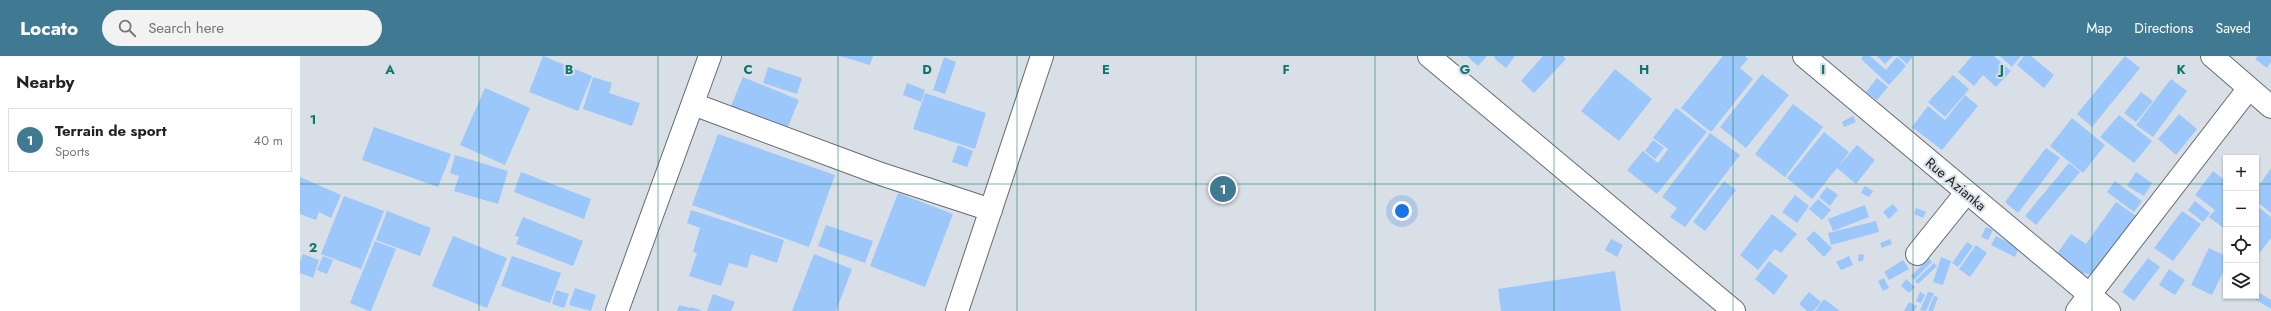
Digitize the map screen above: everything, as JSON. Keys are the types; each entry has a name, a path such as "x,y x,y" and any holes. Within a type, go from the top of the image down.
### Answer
{"street":[{"path":"617,311 710,56"},
{"path":"957,311 1042,56"},
{"path":"1429,56 1734,311"},
{"name":"Rue Azianka","path":"1804,56 1966,193 2083,304 2109,311"},
{"path":"2212,56 2271,107"},
{"path":"2083,304 2249,88"},
{"path":"693,104 881,174 991,210"},
{"path":"1917,254 1966,193"}],"building":[{"path":"543,56 592,76 578,111 529,92"},
{"path":"840,56 873,56 870,65"},
{"path":"1467,56 1487,56 1478,66"},
{"path":"1495,56 1515,56 1506,68 1494,58"},
{"path":"1543,56 1563,56 1566,59 1534,93 1521,81"},
{"path":"1723,56 1745,56 1748,59 1740,68 1753,79 1711,132 1681,108"},
{"path":"1863,56 1870,56 1886,70 1897,57 1906,66 1889,85 1861,59"},
{"path":"1877,56 1893,56 1885,64"},
{"path":"1898,56 1913,56 1907,64"},
{"path":"1972,56 1994,56 2011,71 1996,87 1983,75 1974,86 1958,72"},
{"path":"2000,56 2021,56 2012,67"},
{"path":"2024,56 2031,56 2054,75 2044,88 2017,65"},
{"path":"2125,56 2140,68 2092,127 2077,114"},
{"path":"2258,56 2271,56 2271,62 2267,68 2255,59"},
{"path":"944,57 956,62 945,94 933,90"},
{"path":"768,67 802,78 797,94 763,83"},
{"path":"1615,69 1652,99 1619,141 1581,111"},
{"path":"1762,74 1789,95 1746,148 1720,127"},
{"path":"1953,75 1969,89 1945,117 1928,102"},
{"path":"593,77 612,83 609,93 640,103 632,126 583,109"},
{"path":"743,77 799,100 787,129 731,106"},
{"path":"1877,78 1888,87 1877,100 1866,92"},
{"path":"2171,79 2187,91 2153,137 2136,125"},
{"path":"907,83 925,90 921,102 903,95"},
{"path":"485,88 530,108 505,165 460,145"},
{"path":"2141,92 2153,101 2136,122 2124,113"},
{"path":"925,93 986,113 975,149 913,129"},
{"path":"1965,95 1978,106 1942,150 1912,127 1928,106 1945,120"},
{"path":"1793,104 1823,127 1785,177 1755,154"},
{"path":"1676,108 1707,132 1657,194 1627,170 1643,151 1658,163 1668,149 1653,138"},
{"path":"2179,114 2197,129 2176,155 2158,139"},
{"path":"2119,115 2152,141 2134,163 2100,137"},
{"path":"1853,116 1856,122 1844,127 1842,122"},
{"path":"2072,118 2105,145 2083,173 2050,146"},
{"path":"374,127 451,154 438,187 362,160"},
{"path":"1824,132 1849,152 1838,167 1857,145 1875,160 1856,184 1837,168 1812,199 1787,178"},
{"path":"1710,133 1740,155 1685,227 1670,217 1677,208 1662,197"},
{"path":"718,134 835,175 809,247 692,205"},
{"path":"1653,140 1664,148 1655,159 1645,151"},
{"path":"958,145 973,151 967,167 952,162"},
{"path":"2046,148 2060,158 2018,213 2005,202"},
{"path":"455,155 508,171 498,204 454,191 459,176 450,173"},
{"path":"2069,163 2080,172 2036,225 2025,216"},
{"path":"2271,168 2271,213 2259,203 2259,186"},
{"path":"2213,171 2223,179 2223,228 2209,217 2215,210 2195,195"},
{"path":"521,172 591,199 584,219 514,192"},
{"path":"2136,172 2152,183 2144,196 2127,186"},
{"path":"300,177 341,195 331,218 319,212 316,220 300,214"},
{"path":"1724,181 1736,190 1705,231 1693,222"},
{"path":"2115,181 2142,201 2134,212 2107,192"},
{"path":"1865,186 1873,191 1869,197 1861,193"},
{"path":"1827,187 1838,195 1830,206 1819,197"},
{"path":"898,193 953,214 925,287 870,266"},
{"path":"1795,195 1809,206 1797,223 1782,212"},
{"path":"344,196 384,211 361,269 321,254"},
{"path":"1818,199 1831,210 1822,220 1809,209"},
{"path":"2195,201 2210,213 2203,222 2188,210"},
{"path":"2116,202 2136,216 2094,275 2081,273 2056,255 2071,234 2086,244"},
{"path":"1893,204 1898,210 1889,219 1883,212"},
{"path":"1865,205 1869,217 1833,231 1828,219"},
{"path":"2259,207 2271,217 2271,238 2259,254"},
{"path":"1916,208 1926,212 1923,218 1914,214"},
{"path":"691,210 784,240 777,263 751,254 747,268 729,263 721,286 689,276 697,253 693,252 700,228 687,223"},
{"path":"387,211 431,228 420,256 376,240"},
{"path":"2182,211 2201,224 2173,261 2154,248"},
{"path":"1772,214 1797,234 1781,253 1775,249 1758,270 1740,255"},
{"path":"523,217 583,241 573,266 516,244 519,237 515,236"},
{"path":"1876,221 1879,232 1831,245 1828,233"},
{"path":"826,225 873,241 865,263 818,246"},
{"path":"1986,227 1993,230 1988,240 1981,237"},
{"path":"1814,231 1832,248 1824,257 1806,239"},
{"path":"453,236 507,258 487,308 432,286"},
{"path":"1996,236 2019,248 2015,257 1991,245"},
{"path":"1611,239 1623,245 1617,257 1605,250"},
{"path":"1890,239 1892,244 1882,248 1880,243"},
{"path":"375,241 396,249 371,311 369,311 350,303"},
{"path":"1967,242 1973,246 1958,267 1952,263"},
{"path":"1976,245 1987,253 1970,277 1959,269"},
{"path":"2209,248 2223,255 2223,272 2212,295 2191,285"},
{"path":"303,254 319,260 313,278 300,273 300,261"},
{"path":"814,254 852,269 836,311 792,311"},
{"path":"1859,254 1864,255 1863,261 1858,261"},
{"path":"323,256 333,260 327,274 317,270"},
{"path":"512,256 561,273 550,303 501,286"},
{"path":"1849,256 1853,265 1841,270 1836,262"},
{"path":"1941,257 1951,261 1943,285 1933,282"},
{"path":"1929,258 1932,262 1914,280 1911,276"},
{"path":"2148,258 2160,267 2134,301 2122,292"},
{"path":"1903,260 1909,269 1889,280 1884,272"},
{"path":"1769,261 1788,276 1774,295 1755,279"},
{"path":"1934,263 1937,266 1918,284 1915,281"},
{"path":"2169,269 2185,280 2175,295 2159,285"},
{"path":"1615,271 1621,311 1501,311 1498,289"},
{"path":"1884,278 1889,288 1883,291 1878,281"},
{"path":"1906,279 1915,287 1909,293 1901,286"},
{"path":"575,288 596,295 591,311 569,305"},
{"path":"556,290 569,294 564,308 552,304"},
{"path":"1809,292 1821,302 1813,311 1807,311 1799,304"},
{"path":"1920,292 1925,295 1921,303 1916,301"},
{"path":"1928,292 1934,293 1926,311 1920,310"},
{"path":"2259,293 2271,300 2271,309 2255,299 2259,299"},
{"path":"713,294 735,302 731,311 707,311"},
{"path":"1934,296 1938,297 1933,311 1928,311"},
{"path":"1824,299 1840,311 1815,311"},
{"path":"1909,302 1917,306 1914,311 1904,311"},
{"path":"679,305 691,307 703,311 677,311"}],"place":[{"name":"Terrain de sport","path":"1223,189"}]}
